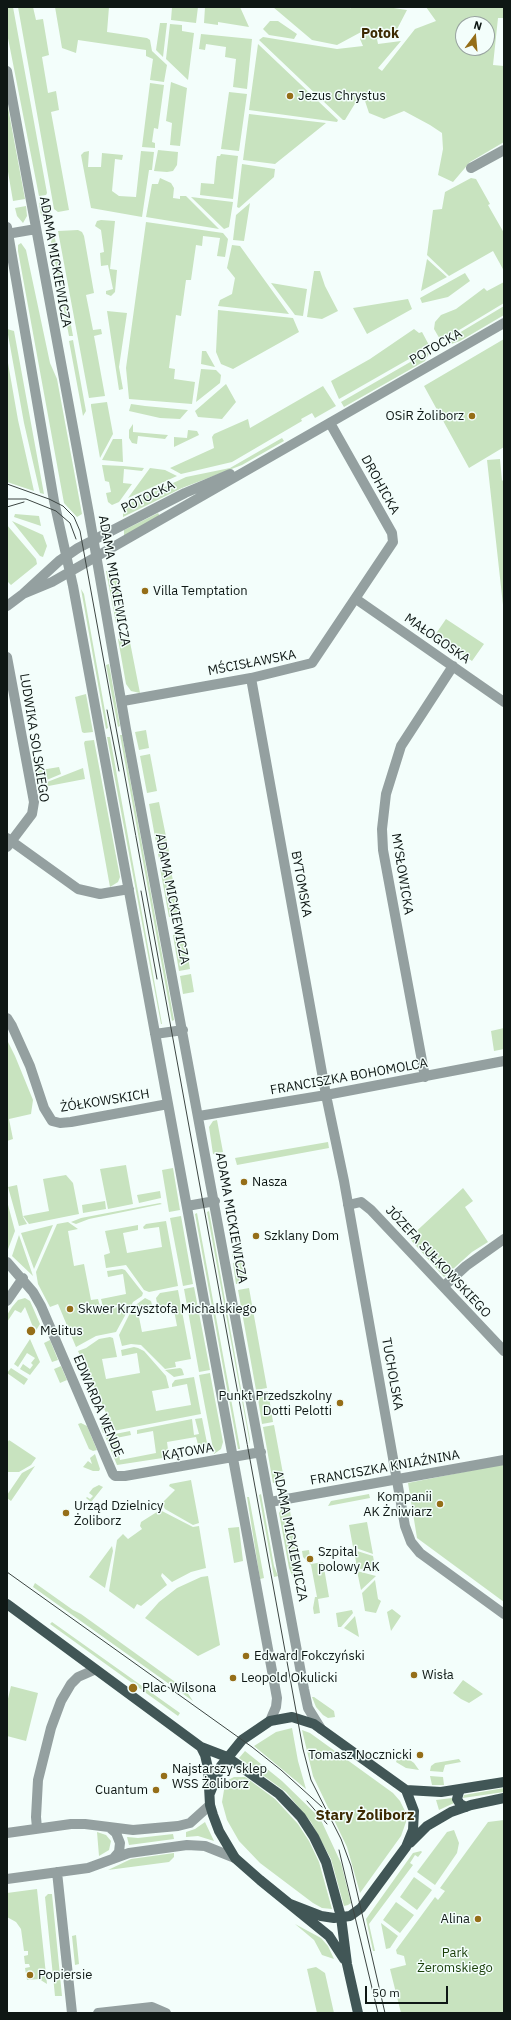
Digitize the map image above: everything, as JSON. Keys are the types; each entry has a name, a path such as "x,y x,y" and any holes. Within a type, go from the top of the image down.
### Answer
{"main road":[{"path":"7,1604 94,1670 201,1747 227,1757 279,1794 306,1823 326,1862 341,1917 347,1964 358,2013"},
{"path":"210,1793 217,1774 227,1757 245,1737 270,1721 281,1718 297,1718 308,1721 406,1790 428,1792 461,1789 504,1782"},
{"path":"201,1747 207,1760 210,1805 219,1831 235,1858 256,1877 329,1936 339,1949 347,1964"},
{"path":"461,1789 457,1795 457,1799 460,1804 466,1807"},
{"path":"406,1790 413,1806 415,1817 413,1830 406,1847"},
{"path":"290,1904 321,1916 350,1916 361,1908 406,1847 435,1820 466,1807 504,1798"}],"street":[{"name":"ADAMA MICKIEWICZA","path":"7,71 123,701 126,729 308,1706 321,1729"},
{"path":"471,168 504,150"},
{"path":"36,228 7,231 52,490 70,572 277,1698 276,1707 270,1721"},
{"name":"POTOCKA","path":"23,594 43,587 70,572 504,323"},
{"name":"DROHICKA","path":"330,423 392,533 392,542 381,560"},
{"name":"POTOCKA","path":"7,606 66,556 93,539 185,493 276,454"},
{"name":"MŚCISŁAWSKA","path":"123,701 251,678 312,663 381,560"},
{"name":"MAŁOGOSKA","path":"356,599 504,702"},
{"name":"LUDWIKA SOLSKIEGO","path":"7,657 34,802 32,814 8,842"},
{"name":"MYSŁOWICKA","path":"425,1077 383,850 382,829 386,794 401,746 453,666"},
{"name":"BYTOMSKA","path":"251,678 326,1095"},
{"path":"8,842 78,889 100,894 129,889"},
{"name":"ŻÓŁKOWSKICH","path":"7,1018 25,1054 48,1117 52,1121 60,1123 71,1122 168,1104"},
{"path":"155,1034 183,1030"},
{"name":"FRANCISZKA BOHOMOLCA","path":"199,1116 326,1095 504,1061"},
{"name":"TUCHOLSKA","path":"326,1095 348,1205 405,1526 415,1548 504,1614"},
{"path":"187,1206 215,1201"},
{"name":"JÓZEFA SUŁKOWSKIEGO","path":"348,1205 361,1202 364,1204 444,1286 504,1351"},
{"path":"444,1286 466,1266 504,1239"},
{"name":"EDWARDA WENDE","path":"7,1262 23,1278 41,1306 113,1474 119,1476"},
{"path":"7,1301 23,1278"},
{"name":"KĄTOWA","path":"119,1476 261,1452"},
{"name":"FRANCISZKA KNIAŹNINA","path":"270,1502 504,1460"},
{"path":"37,1828 36,1818 38,1780 45,1744 54,1717 64,1695 74,1680 94,1670"},
{"path":"7,1833 72,1824 133,1830 182,1825 194,1820 210,1805"},
{"path":"109,1827 116,1833 120,1843 119,1852 113,1859"},
{"path":"7,1879 88,1868 129,1853 194,1844 212,1848 235,1858"},
{"path":"57,1872 72,2013"},
{"path":"98,2013 152,2007 166,2013"}],"green space":[{"path":"7,7 13,7 47,193 46,195 39,196 7,33"},
{"path":"18,7 33,7 36,20 43,19 49,55 42,57 48,93 56,91 59,110 51,112 69,210 58,212 54,209"},
{"path":"55,7 109,7 107,32 147,38 150,40 152,51 167,65 164,82 150,80 153,59 146,56 146,50 78,40 76,53 62,48"},
{"path":"172,7 198,7 196,23 171,20"},
{"path":"205,7 240,7 249,27 218,22 218,25 204,23"},
{"path":"273,7 350,7 351,9 351,7 387,7 407,10 394,35 377,39 378,44 401,41 378,68 382,71 415,29 436,21 426,7 504,7 504,18 498,18 495,46 495,16 455,16 455,56 494,56 493,65 504,66 504,142 470,162 453,182 438,175 443,149 442,133 404,111 384,119 369,113 362,92 345,120 343,120 259,40 263,37 337,49 363,46 360,39 363,31 337,45 312,40"},
{"path":"270,21 278,21 297,34 294,39 269,35 263,29"},
{"path":"160,23 167,23 163,57 156,50"},
{"path":"170,24 182,25 182,31 194,33 188,80 166,59"},
{"path":"201,34 252,39 247,89 233,87 236,59 225,57 226,47 206,44 205,50 199,49"},
{"path":"258,44 338,120 337,122 249,110"},
{"path":"171,82 187,88 180,146 170,145 172,123 166,121"},
{"path":"150,83 164,85 158,129 154,128 152,142 155,143 155,148 142,147"},
{"path":"229,92 247,94 239,151 221,149"},
{"path":"7,102 25,199 13,201 7,166"},
{"path":"249,114 326,123 275,164 243,160"},
{"path":"158,150 178,152 177,165 173,171 154,171"},
{"path":"89,151 88,167 101,167 102,153 123,155 122,160 115,159 112,191 119,196 136,197 141,151 154,152 152,170 149,170 142,217 91,208 81,155 84,152"},
{"path":"221,154 238,156 233,199 200,195 201,183 214,184 217,156 220,156"},
{"path":"242,164 275,169 274,177 239,208 237,207"},
{"path":"160,178 171,183 174,188 173,198 180,199 180,196 186,196 219,229 146,217 152,184 158,184"},
{"path":"471,178 476,179 490,204 488,205 504,233 504,271 493,251 449,276 427,255 433,210 442,209 445,192"},
{"path":"191,197 233,202 229,227 224,229"},
{"path":"47,202 52,220 45,219 41,215 39,203"},
{"path":"250,203 244,241 233,240 236,215"},
{"path":"26,206 27,216 23,223 17,216 15,208"},
{"path":"97,221 115,221 110,269 117,270 115,292 111,296 106,294 106,291 113,289 108,265 101,266 100,253 104,252 101,230 95,226"},
{"path":"146,222 223,233 228,239 225,257 217,256 220,238 203,236 202,246 196,245 191,280 186,280 181,316 176,315 169,368 175,369 174,379 195,382 192,404 129,399 126,368"},
{"path":"78,230 82,232 84,236 94,293 86,295 93,330 101,329 102,334 94,336 105,396 89,398 58,231"},
{"path":"54,233 73,336 69,336 51,242"},
{"path":"21,243 26,250 50,363 57,379 82,514 77,517 64,503 18,251 18,245"},
{"path":"232,245 240,246 289,314 218,306 220,300 232,294 235,278 227,268"},
{"path":"427,259 447,277 421,291"},
{"path":"314,271 320,271 325,286 338,311 322,319 307,317"},
{"path":"465,273 470,281 448,297 422,303 420,298"},
{"path":"504,282 504,303 441,341 434,329 435,322 441,315 456,309 484,288 487,291"},
{"path":"271,283 307,289 303,316 295,315"},
{"path":"408,299 412,309 367,334 353,308"},
{"path":"504,306 504,315 460,341 451,344 444,342"},
{"path":"218,310 293,318 299,332 233,369 221,364 216,352"},
{"path":"107,311 127,313 119,367 123,389 119,390"},
{"path":"7,329 14,331 44,494 40,493 24,423"},
{"path":"414,329 419,333 422,332 430,347 339,399 331,381 370,359"},
{"name":"OSiR Żoliborz","path":"504,339 504,447 469,468 424,386"},
{"path":"73,340 86,411 83,416 69,341"},
{"path":"431,350 425,361 344,407 341,402"},
{"path":"202,351 206,351 215,367 201,364"},
{"path":"8,363 18,420 34,491 7,482"},
{"path":"201,369 216,370 221,375 220,383 196,402"},
{"path":"226,384 236,402 222,419 198,417 195,411"},
{"path":"323,386 336,406 315,418 312,413 301,419 302,421 232,462 181,474 170,468 214,448 212,437 214,434 248,419 250,428"},
{"path":"107,402 113,434 100,458 91,404"},
{"path":"131,404 188,410 180,419 160,418 129,411"},
{"path":"133,424 133,432 168,435 165,439 138,436 137,444 132,443 129,438 129,430"},
{"path":"188,430 197,431 199,435 174,447 174,437 187,438"},
{"path":"282,438 284,441 242,465 182,488 123,517 128,504 186,477 230,468"},
{"path":"113,439 122,439 123,462 102,460"},
{"path":"500,459 502,481 504,479 504,614 487,460"},
{"path":"102,465 144,468 142,471 124,469 123,483 132,484 119,502 112,505 108,502 106,493 111,492 109,482 105,481"},
{"path":"150,468 165,470 177,476 128,498"},
{"path":"158,513 160,516 124,537 124,530"},
{"path":"15,514 39,516 41,526 14,517"},
{"path":"12,521 43,535 47,546 43,557 40,556"},
{"path":"7,525 36,559 37,564 11,585 8,582 7,574"},
{"path":"106,571 111,571 117,574 126,621 116,623"},
{"path":"81,589 84,594 108,728 106,729"},
{"path":"446,619 484,644 472,661 435,635"},
{"path":"129,637 140,693 131,691 126,684 118,639"},
{"path":"109,664 120,726 118,727 106,665"},
{"path":"86,694 93,732 84,733 82,732 75,697"},
{"path":"146,730 149,748 139,750 135,732"},
{"path":"120,735 122,735 174,1020 172,1021"},
{"path":"107,737 110,737 162,1024 161,1024"},
{"path":"94,740 120,877 118,882 110,887 84,743 85,741"},
{"path":"150,754 157,791 147,793 140,756"},
{"path":"59,767 61,774 37,784 35,771"},
{"path":"83,768 85,779 38,788 37,786"},
{"path":"159,802 170,856 159,859 149,804"},
{"path":"170,866 180,915 169,917 160,868"},
{"path":"184,933 190,969 179,971 173,935"},
{"path":"191,974 194,992 183,994 180,976"},
{"path":"504,1028 504,1049 494,1051 491,1031"},
{"path":"7,1040 33,1100 31,1114 9,1119 13,1139 7,1141"},
{"path":"217,1120 223,1152 213,1154 209,1127 213,1121"},
{"path":"328,1142 329,1148 237,1165 235,1158"},
{"path":"126,1165 133,1204 108,1209 100,1169"},
{"path":"173,1168 180,1210 169,1212 162,1170"},
{"path":"66,1175 73,1183 79,1214 29,1224 23,1216 49,1211 43,1179"},
{"path":"17,1185 23,1217 27,1224 19,1226 8,1187"},
{"path":"463,1188 473,1201 465,1207 488,1242 472,1252 444,1277 409,1238"},
{"path":"160,1191 161,1198 139,1203 137,1195"},
{"path":"7,1201 15,1231 7,1252"},
{"path":"105,1201 106,1209 83,1213 82,1205"},
{"path":"160,1203 162,1204 89,1219 76,1224 71,1222 81,1218"},
{"path":"209,1211 250,1439 250,1444 207,1212"},
{"path":"197,1213 240,1449 238,1449 195,1214"},
{"path":"181,1216 193,1284 183,1286 170,1218"},
{"path":"166,1221 178,1286 149,1292 144,1290 126,1265 106,1268 104,1255 110,1253 105,1231 138,1225 138,1230 123,1233 127,1253 162,1247 159,1227 144,1229 143,1227 146,1224"},
{"name":"Skwer Krzysztofa Michalskiego","path":"68,1222 78,1229 68,1231 74,1266 84,1264 91,1300 98,1299 101,1310 123,1306 128,1310 116,1332 96,1336 76,1347 58,1304 50,1307 38,1284 36,1272 57,1224"},
{"path":"53,1225 34,1269 21,1233"},
{"path":"239,1232 243,1255 232,1257 238,1249 235,1233"},
{"path":"19,1235 33,1276 12,1256"},
{"path":"239,1262 245,1265 247,1277 242,1283 236,1284 233,1263"},
{"path":"125,1270 143,1293 142,1296 133,1302 130,1308 124,1304 103,1307 101,1299 126,1294 123,1274 108,1277 107,1271"},
{"path":"194,1287 210,1370 199,1372 184,1289"},
{"path":"249,1288 267,1388 256,1390 238,1290"},
{"path":"178,1290 191,1359 175,1362 176,1367 165,1369 141,1345 131,1344 122,1346 119,1335 133,1307 145,1298 151,1301 153,1309 138,1312 142,1332 177,1326 173,1305 158,1308 156,1298 160,1293"},
{"path":"25,1298 30,1301 40,1324 35,1332 25,1307 21,1313 15,1310 7,1322 7,1315 12,1307 18,1300"},
{"path":"110,1337 113,1338 117,1357 102,1359 106,1379 140,1373 137,1353 122,1356 121,1350 134,1347 138,1348 144,1351 166,1376 169,1388 152,1391 156,1411 191,1405 187,1384 172,1387 172,1384 175,1380 194,1377 201,1414 103,1433 101,1426 107,1420 107,1415 78,1351 86,1348 99,1339"},
{"path":"30,1339 40,1362 30,1375 20,1369 23,1364 30,1369 33,1365 31,1363 35,1358 27,1353 18,1367 14,1364"},
{"path":"50,1340 58,1360 52,1362 44,1343"},
{"path":"61,1366 67,1380 60,1383 54,1369"},
{"path":"11,1368 28,1379 24,1385 7,1373"},
{"path":"182,1369 184,1375 174,1377 165,1370"},
{"path":"210,1373 223,1442 221,1449 214,1454 199,1375"},
{"path":"268,1391 273,1422 262,1424 257,1393"},
{"path":"202,1418 208,1448 200,1452 196,1437 167,1442 169,1457 117,1465 105,1436 130,1431 131,1435 116,1438 120,1460 156,1453 153,1431 137,1434 137,1430 192,1419 194,1435 199,1434 195,1419"},
{"path":"81,1423 87,1426 97,1450 93,1451 89,1449 78,1424"},
{"path":"274,1425 284,1479 273,1483 263,1427"},
{"path":"9,1440 36,1458 31,1465 19,1472 7,1472 7,1443"},
{"path":"95,1454 100,1469 99,1471 93,1471 83,1467 88,1461 92,1464 90,1458"},
{"path":"504,1464 504,1602 417,1538 408,1483"},
{"path":"35,1466 11,1501 7,1498 7,1495 22,1473"},
{"path":"191,1480 199,1523 193,1525 165,1509 162,1503 175,1490 169,1486 170,1484"},
{"path":"99,1485 103,1487 91,1502 86,1498 87,1497 90,1499 93,1496 89,1493 93,1488"},
{"path":"261,1494 274,1566 278,1576 274,1577 259,1495"},
{"path":"369,1494 370,1498 328,1506 331,1501"},
{"path":"247,1497 249,1497 264,1578 260,1579"},
{"path":"289,1505 302,1581 295,1582 289,1568 279,1513 283,1507"},
{"path":"160,1510 193,1527 199,1526 206,1568 191,1572 172,1582 162,1573 161,1576 167,1585 141,1606 137,1604 134,1609 109,1591 117,1540 123,1534 128,1539 142,1529 140,1526 141,1522"},
{"path":"367,1522 373,1554 353,1547 349,1525"},
{"path":"239,1527 243,1561 234,1563 228,1528"},
{"path":"112,1546 113,1551 105,1588 89,1577"},
{"path":"309,1550 311,1564 323,1562 329,1597 318,1599 320,1613 314,1614 313,1608 315,1597 317,1597 311,1565 303,1557 302,1551"},
{"path":"354,1550 373,1556 376,1572 357,1568"},
{"path":"357,1571 376,1576 361,1590"},
{"path":"208,1576 220,1645 198,1656 145,1618 159,1602 177,1588 201,1577"},
{"path":"375,1580 378,1599 381,1601 376,1613 365,1611 362,1593"},
{"path":"35,1583 81,1614 185,1689 193,1701 33,1587"},
{"path":"392,1609 401,1616 391,1631 387,1612"},
{"path":"352,1610 353,1613 341,1627 338,1627 336,1613"},
{"path":"355,1616 359,1637 344,1628"},
{"path":"52,1622 180,1713 178,1716 50,1624"},
{"path":"463,1680 483,1694 469,1703 461,1699 453,1693"},
{"path":"11,1686 38,1693 26,1741 7,1736 7,1703"},
{"path":"312,1697 334,1711 335,1717 328,1718 323,1715 316,1707"},
{"path":"292,1728 298,1761 306,1789 254,1746 276,1732"},
{"path":"302,1730 310,1733 393,1793 400,1801 406,1813 406,1822 401,1836 360,1893 347,1847 313,1776"},
{"path":"245,1751 282,1781 320,1818 341,1863 351,1903 344,1906 331,1859 311,1822 286,1792 239,1758"},
{"path":"403,1755 414,1763 419,1770 406,1768 396,1762 398,1757"},
{"path":"459,1759 461,1762 445,1765 443,1772 430,1771 431,1766 435,1763"},
{"path":"430,1776 443,1777 444,1785 432,1785"},
{"path":"234,1777 245,1777 248,1779 275,1799 298,1824 309,1841 319,1862 332,1909 322,1908 313,1903 260,1863 239,1841 227,1820 222,1802 225,1784 228,1780"},
{"path":"504,1788 504,1792 463,1798 464,1795"},
{"path":"452,1798 454,1803 439,1810 436,1800"},
{"name":"Park Żeromskiego","path":"504,1820 504,2013 401,2013 390,1969 406,1965 404,1956 397,1954 396,1950 435,1897 438,1900 445,1891 440,1888 488,1822"},
{"path":"205,1822 214,1841 198,1836 186,1837 186,1832 195,1829"},
{"path":"454,1830 459,1843 457,1853 435,1885 417,1872 447,1832"},
{"path":"97,1832 106,1835 111,1841 109,1850 99,1856"},
{"path":"173,1834 174,1839 129,1845 127,1837 138,1838"},
{"path":"422,1852 418,1857 415,1855 410,1863 413,1865 369,1924 375,1951 373,1951 366,1919 413,1853"},
{"path":"174,1853 174,1857 169,1862 108,1870 131,1859"},
{"path":"414,1877 432,1890 417,1910 400,1897"},
{"path":"37,1889 47,1984 39,1979 27,1980 25,1968 30,1967 29,1964 25,1964 24,1956 28,1955 28,1951 24,1951 21,1929 16,1922 7,1917 7,1893"},
{"path":"48,1894 52,1894 62,1996 55,1996 45,1897"},
{"path":"396,1902 414,1915 400,1933 383,1920"},
{"path":"381,1923 398,1936 390,1948 386,1949"},
{"path":"295,1924 321,1938 328,1946 334,1959 322,1955 314,1940"},
{"path":"76,1935 79,1964 75,1965 72,1936"},
{"path":"316,1967 325,1973 334,2013 317,2013 307,1969"}],"tram line":[{"path":"7,484 49,499 63,506 74,517 80,531 303,1749 311,1780 341,1839 351,1866 385,2013"},
{"path":"7,499 26,499 56,511 70,523 76,539"},
{"path":"7,507 24,502"},
{"path":"107,710 119,771"},
{"path":"141,891 157,979"},
{"path":"7,1572 252,1747 281,1770 322,1807"},
{"path":"307,1801 327,1824"},
{"path":"339,1850 378,2013"}],"place":[{"name":"Jezus Chrystus","path":"290,96"},
{"name":"OSiR Żoliborz","path":"472,416"},
{"name":"Villa Temptation","path":"145,591"},
{"name":"Nasza","path":"244,1182"},
{"name":"Szklany Dom","path":"256,1236"},
{"name":"Skwer Krzysztofa Michalskiego","path":"70,1309"},
{"name":"Melitus","path":"31,1331"},
{"name":"Punkt Przedszkolny Dotti Pelotti","path":"340,1403"},
{"name":"Kompanii AK Żniwiarz","path":"440,1504"},
{"name":"Urząd Dzielnicy Żoliborz","path":"66,1513"},
{"name":"Szpital polowy AK","path":"310,1559"},
{"name":"Edward Fokczyński","path":"246,1656"},
{"name":"Wisła","path":"414,1675"},
{"name":"Leopold Okulicki","path":"233,1678"},
{"name":"Plac Wilsona","path":"133,1688"},
{"name":"Tomasz Nocznicki","path":"420,1755"},
{"name":"Najstarszy sklep WSS Żoliborz","path":"164,1776"},
{"name":"Cuantum","path":"156,1790"},
{"name":"Alina","path":"478,1919"},
{"name":"Popiersie","path":"30,1975"}],"district":[{"name":"Potok","path":"380,34"},
{"name":"Stary Żoliborz","path":"365,1816"}]}
